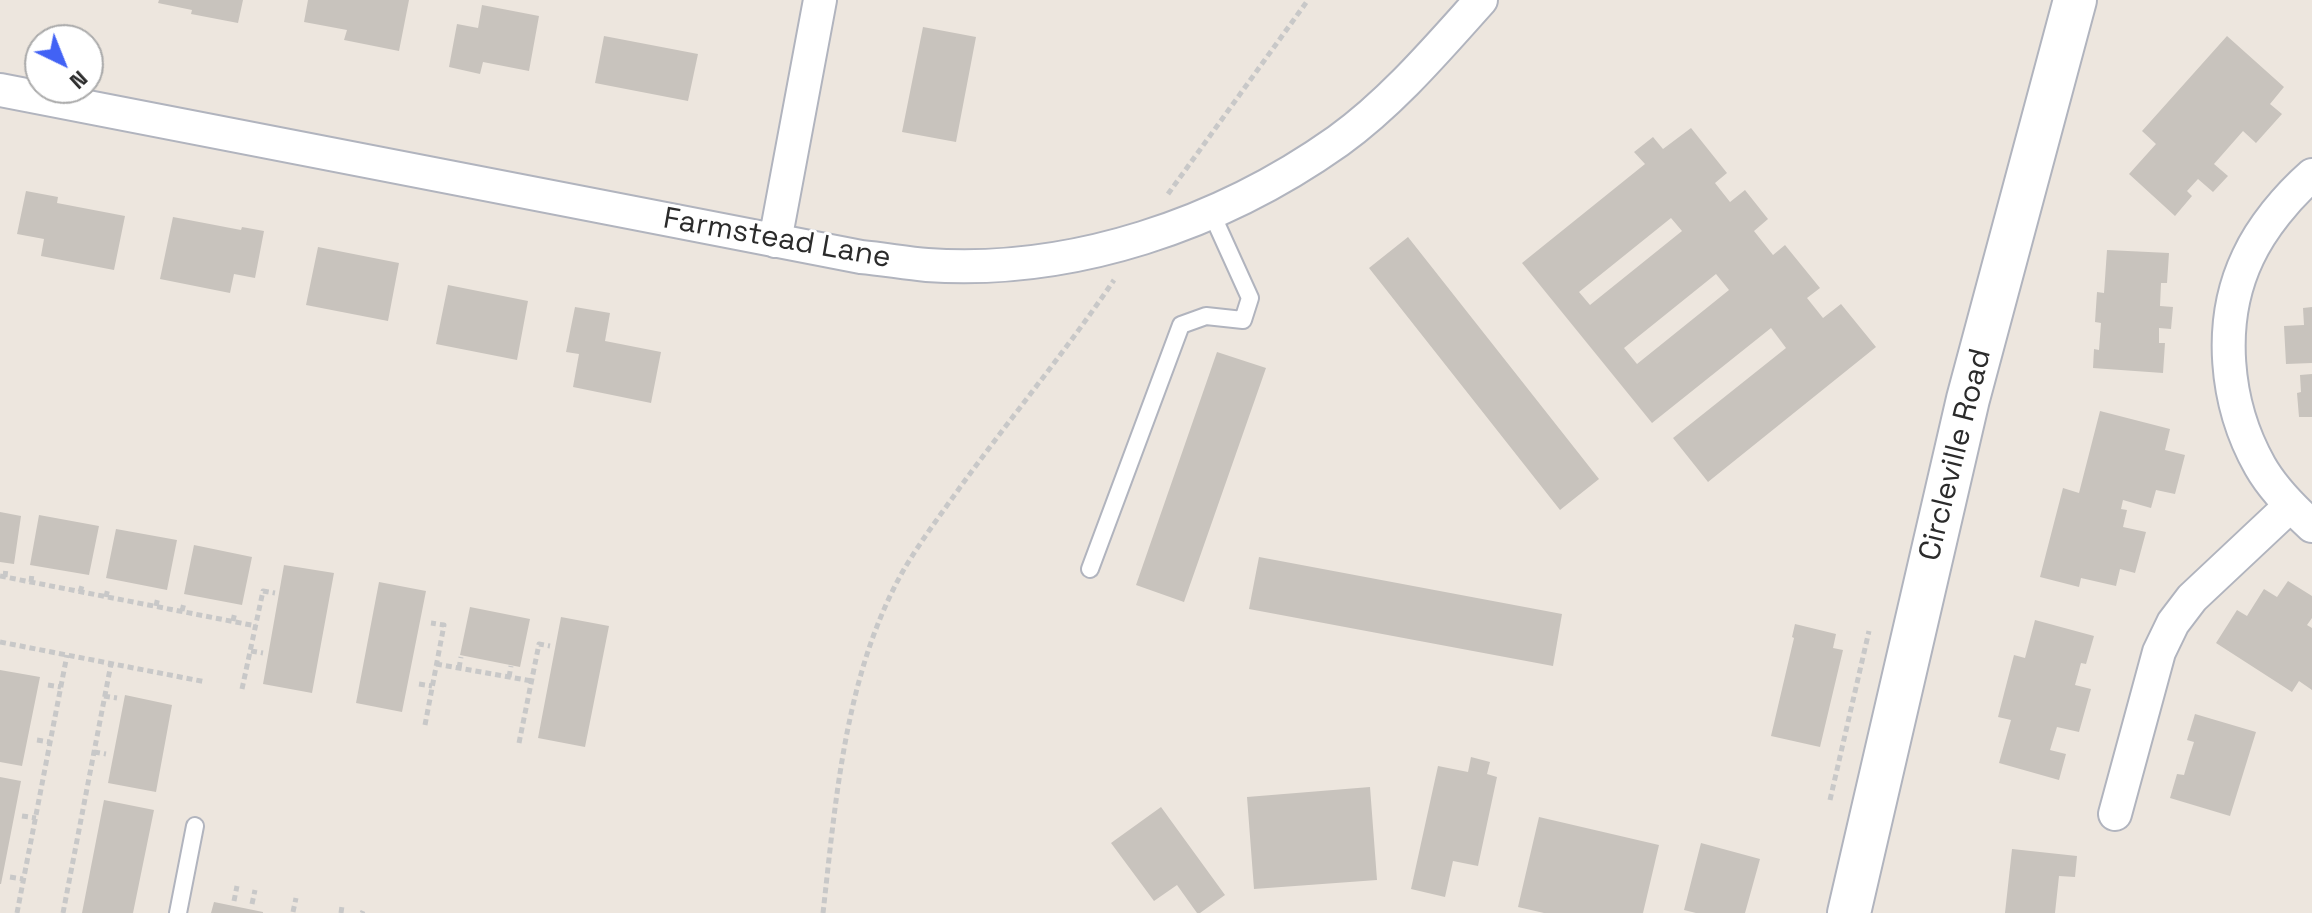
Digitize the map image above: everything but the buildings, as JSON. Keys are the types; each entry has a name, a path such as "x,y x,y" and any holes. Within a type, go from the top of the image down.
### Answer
{"street":[{"path":"775,241 820,0"},
{"name":"Farmstead Lane","path":"0,90 861,257 928,265 991,265 1074,255 1139,241 1211,212 1281,178 1340,140 1390,97 1481,0"},
{"name":"Circleville Road","path":"1849,913 1968,399 2075,0"},
{"path":"2115,814 2159,652 2173,623 2192,598 2301,516 2259,465 2231,386 2228,342 2235,295 2248,257 2274,215 2312,175"}],"lane":[{"path":"1090,569 1181,325 1206,316 1243,320 1250,298 1211,212"},
{"path":"178,913 195,826"}],"path":[{"path":"1165,198 1308,0"},
{"path":"823,913 841,769 857,691 877,626 903,572 938,519 1120,271"},
{"path":"6,568 2,576 256,626"},
{"path":"31,582 32,574"},
{"path":"80,592 83,583"},
{"path":"106,597 108,588"},
{"path":"242,689 263,591 275,593"},
{"path":"156,606 158,597"},
{"path":"182,611 184,603"},
{"path":"233,621 235,612"},
{"path":"425,725 444,625 431,623"},
{"path":"1830,800 1869,631"},
{"path":"0,642 206,682"},
{"path":"519,743 539,644 550,646"},
{"path":"251,651 263,653"},
{"path":"17,913 67,655"},
{"path":"459,668 461,657"},
{"path":"63,913 111,664"},
{"path":"436,664 532,681"},
{"path":"509,677 511,666"},
{"path":"419,684 432,686"},
{"path":"48,685 61,687"},
{"path":"104,696 117,698"},
{"path":"527,705 538,707"},
{"path":"37,740 50,742"},
{"path":"94,752 106,754"},
{"path":"22,816 36,818"},
{"path":"80,827 90,829"},
{"path":"10,877 23,879"},
{"path":"234,901 237,886"},
{"path":"68,888 78,890"},
{"path":"252,904 255,890"},
{"path":"293,912 296,898"}]}
